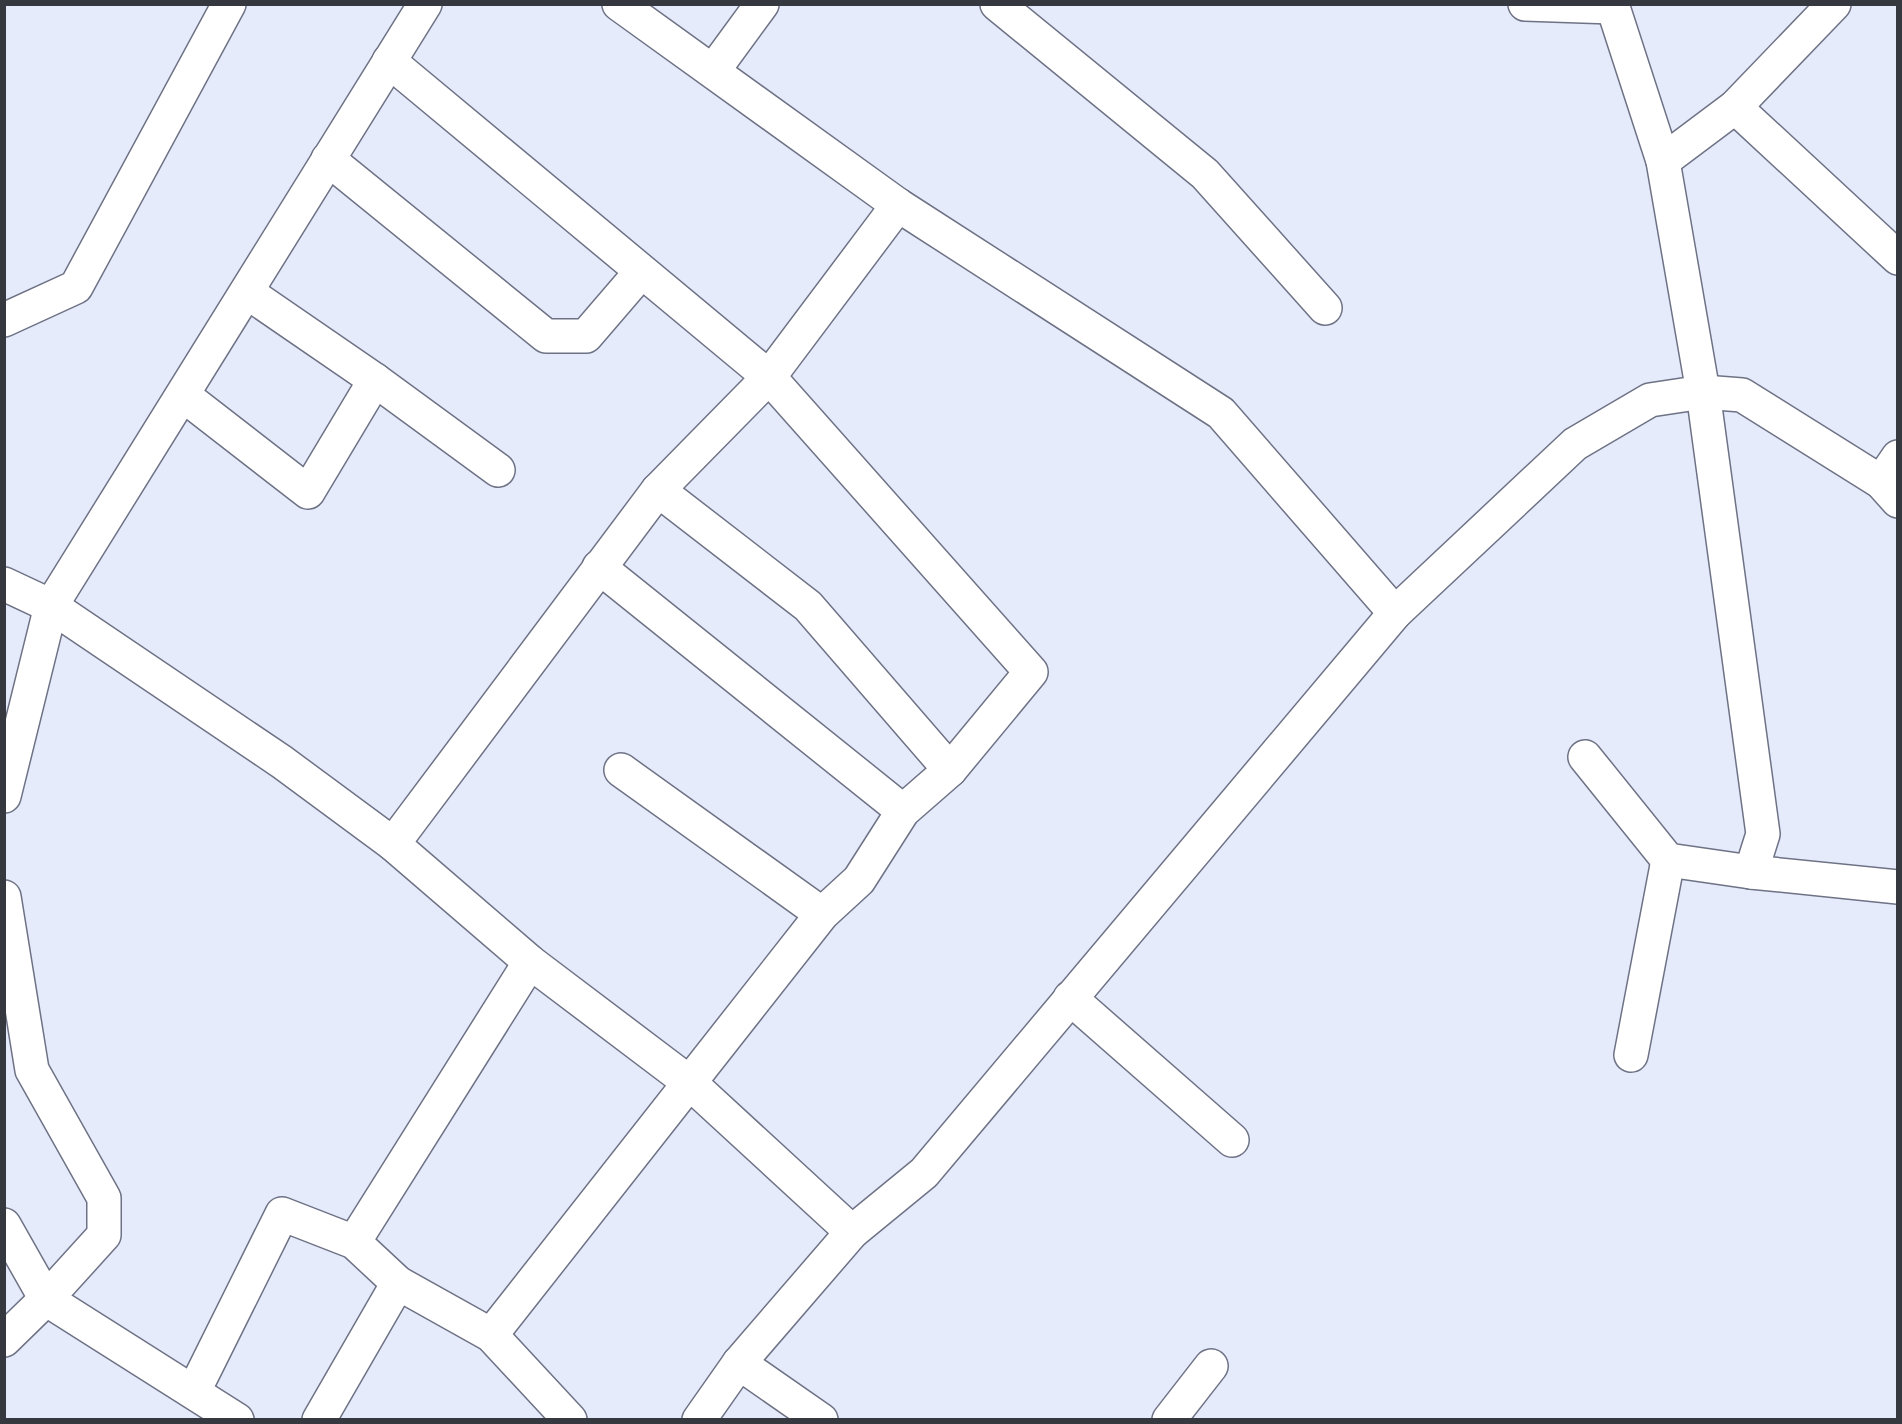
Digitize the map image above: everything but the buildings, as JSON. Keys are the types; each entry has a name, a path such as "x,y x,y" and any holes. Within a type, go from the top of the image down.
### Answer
{"street":[{"path":"4,320 76,287 229,4"},
{"path":"4,796 51,606 425,4"},
{"path":"619,4 898,205 1221,413 1395,613"},
{"path":"713,71 762,4"},
{"path":"997,4 1205,174 1325,308"},
{"path":"1526,4 1612,6 1663,161 1703,392 1763,834 1751,872"},
{"path":"1663,161 1735,107 1834,4"},
{"path":"389,61 769,377 1030,672 950,770 903,811 859,880 822,914 491,1335"},
{"path":"1735,107 1898,258"},
{"path":"328,159 546,336 586,336 641,272"},
{"path":"393,844 658,490 769,377 898,205"},
{"path":"247,292 375,380 498,470"},
{"path":"183,395 308,492 375,380"},
{"path":"699,1419 739,1363 852,1232 924,1173 1395,613 1575,444 1650,400 1703,392 1742,395 1892,480"},
{"path":"658,490 808,606 950,770"},
{"path":"599,567 903,811"},
{"path":"4,584 51,606 282,762 393,844 530,962 690,1083 852,1232"},
{"path":"1585,757 1668,860 1751,872 1898,887"},
{"path":"621,770 822,914"},
{"path":"1631,1055 1668,860"},
{"path":"4,897 32,1070 104,1198 104,1234 46,1299 4,1340"},
{"path":"354,1242 530,962"},
{"path":"1070,998 1232,1140"},
{"path":"194,1391 282,1214 354,1242 398,1283 491,1335 570,1419"},
{"path":"4,1225 46,1299 237,1419"},
{"path":"319,1419 398,1283"},
{"path":"739,1363 821,1419"},
{"path":"1169,1419 1211,1366"}]}
